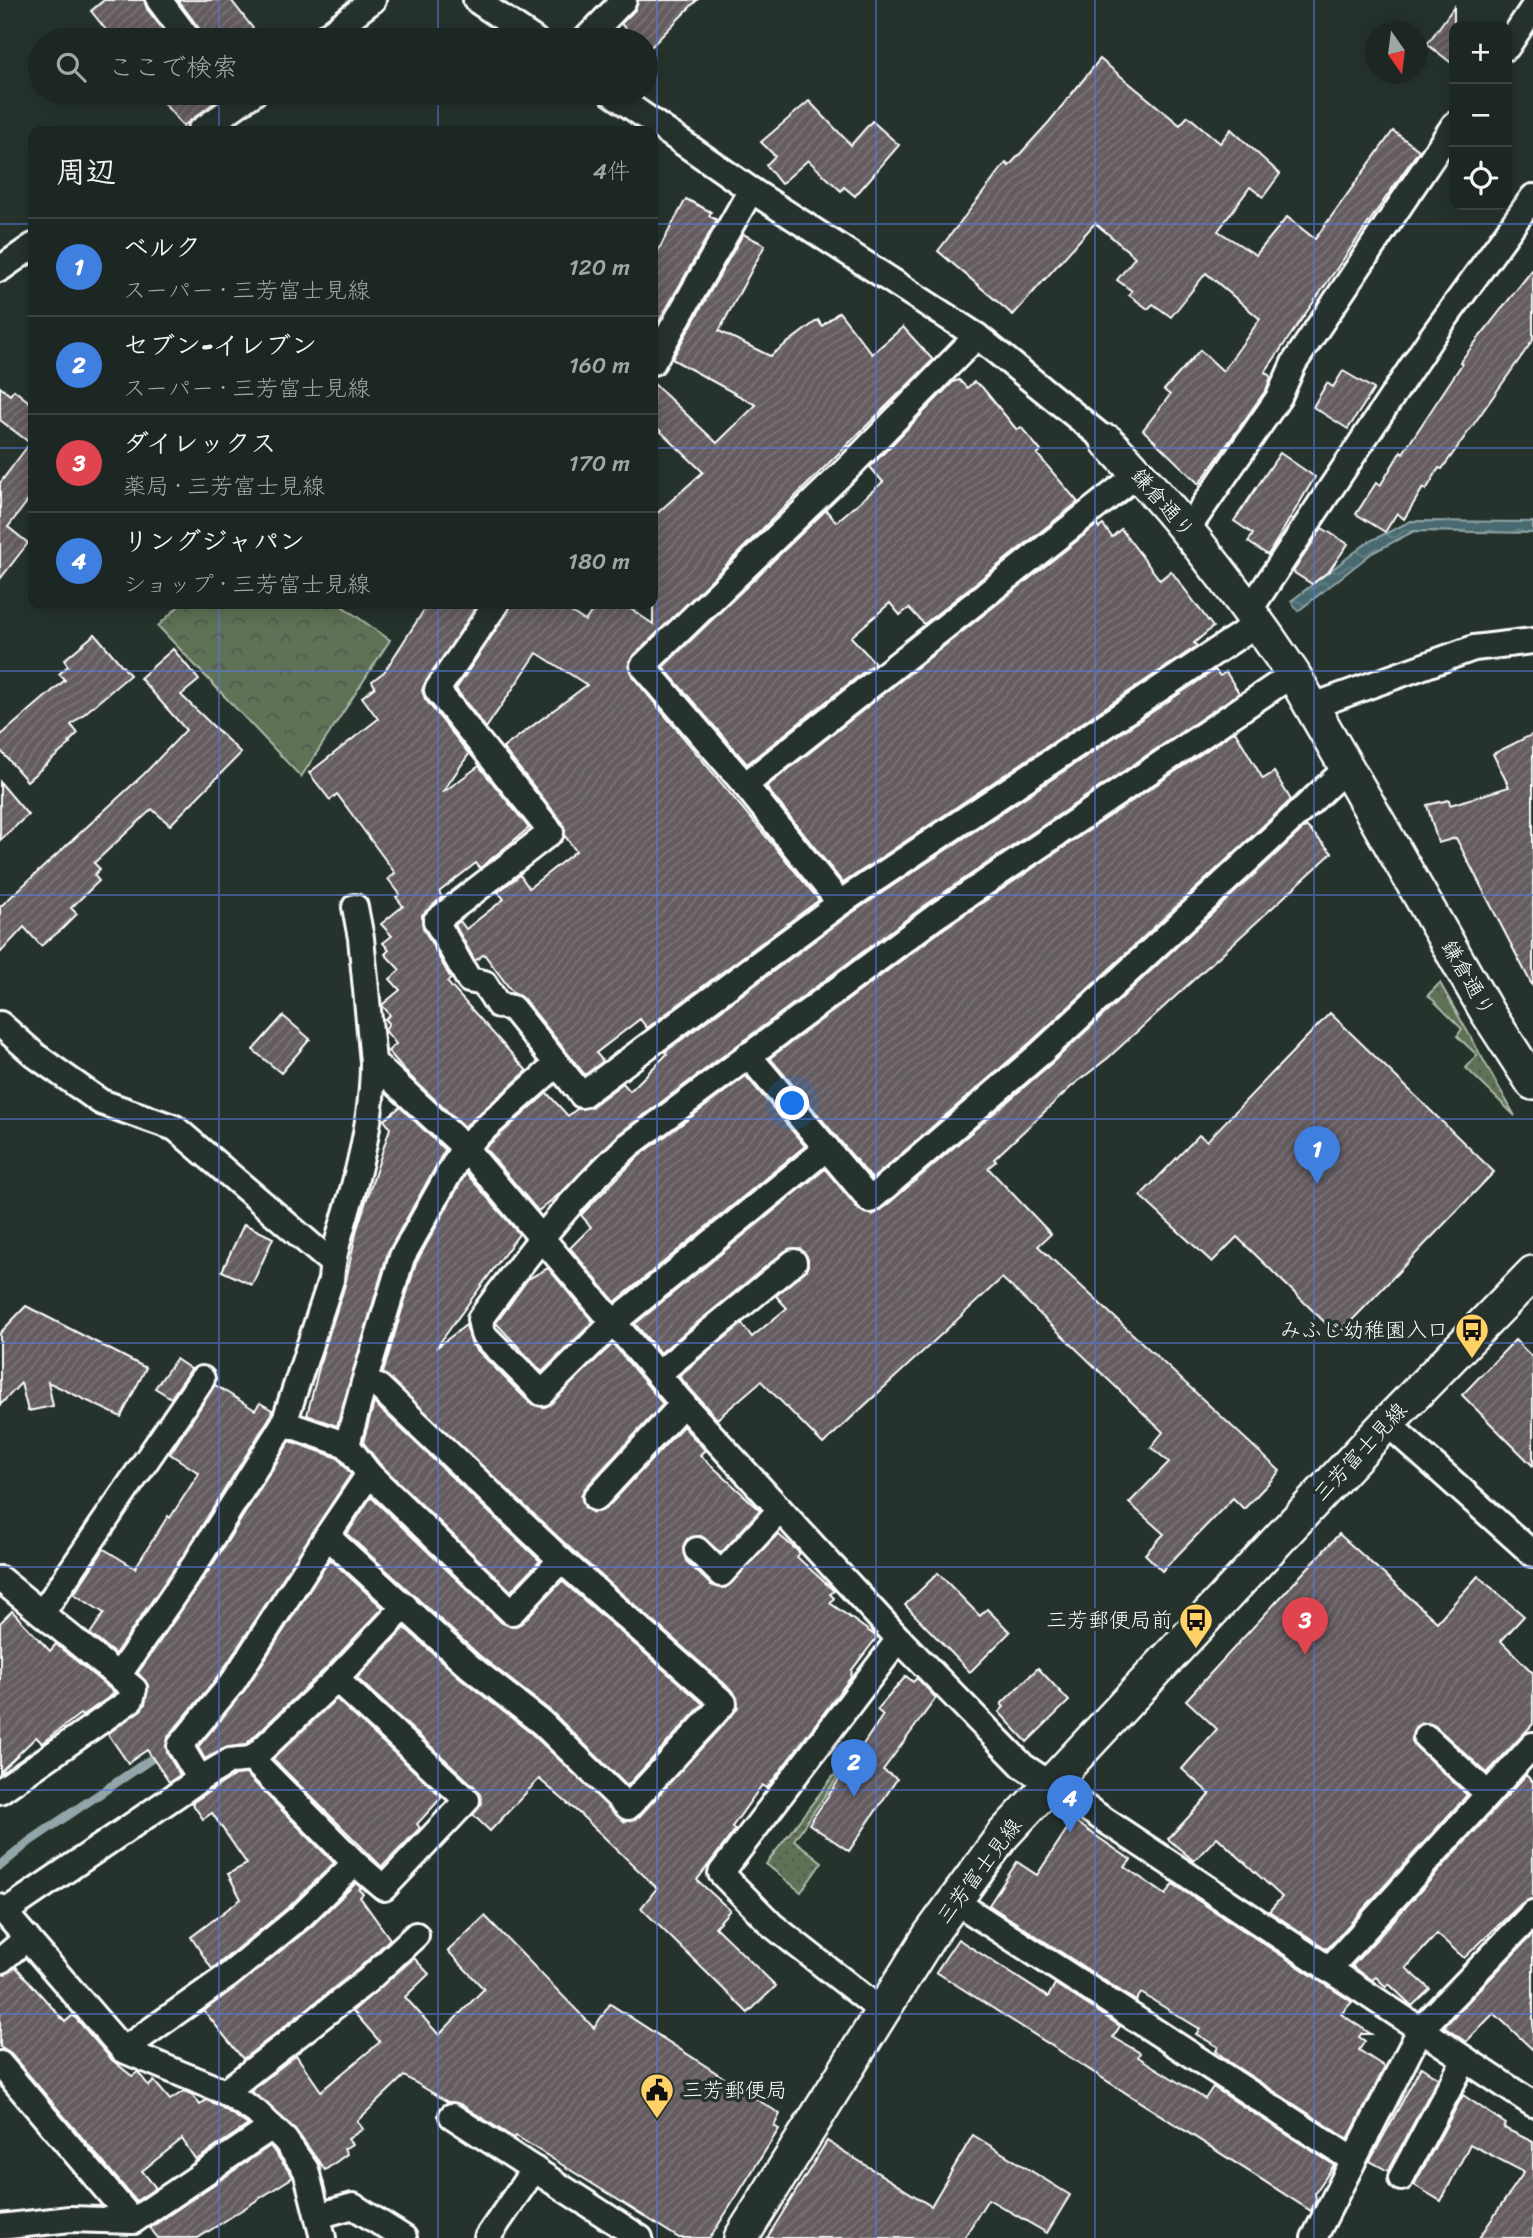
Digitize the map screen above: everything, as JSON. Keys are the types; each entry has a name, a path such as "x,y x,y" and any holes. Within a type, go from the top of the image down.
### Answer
{"main road":[{"name":"鎌倉通り","path":"1108,442 1139,473 1187,530 1254,617 1293,674 1487,1012 1533,1083"},
{"name":"三芳富士見線","path":"741,2238 953,1900 1048,1784 1387,1423 1533,1273"}],"street":[{"path":"159,0 180,28"},
{"path":"337,28 373,0"},
{"path":"477,0 518,28"},
{"path":"597,28 624,0"},
{"path":"1512,40 1533,8"},
{"path":"206,126 231,105"},
{"name":"鎌倉通り","path":"628,105 751,190 977,336 1108,442"},
{"path":"1187,530 1279,397 1294,363 1449,132"},
{"path":"658,353 751,190"},
{"path":"493,609 437,690 551,832 436,921 469,980 484,983 498,1005 512,1008 555,1065 582,1095 840,903 1254,617 1431,338 1533,197"},
{"path":"0,269 28,249"},
{"path":"840,903 745,785 643,666 851,465 977,336"},
{"path":"745,785 1139,473"},
{"path":"1313,706 1474,648 1533,641"},
{"path":"827,1148 614,1322 542,1393 483,1334 480,1319 540,1236 596,1175 629,1145 992,877 1293,674"},
{"path":"748,1055 870,1200 1042,1052 1348,767"},
{"path":"118,1676 197,1561 284,1423 331,1280 332,1263 372,1109 373,1062 361,938 355,907"},
{"path":"0,1024 36,1056 101,1102 175,1128 332,1263"},
{"path":"373,1062 464,1147 683,1404 899,1639 1023,1766 1533,2104"},
{"path":"347,1445 402,1257 464,1147 555,1065"},
{"path":"657,1374 793,1262"},
{"path":"42,1613 202,1379"},
{"path":"327,1536 469,1666 542,1723 628,1807 723,1703 561,1560 379,1387 364,1383"},
{"path":"596,1499 683,1404"},
{"path":"284,1423 347,1445 369,1474 512,1612 561,1560"},
{"path":"1387,1423 1533,1554"},
{"path":"200,1779 180,1746 233,1682 369,1474"},
{"path":"698,1550 721,1574 780,1510"},
{"path":"0,1579 134,1689 131,1700 0,1791"},
{"path":"404,2238 353,2206 320,2227 306,2170 285,2140 225,2092 123,2050 2,1909 230,1761 252,1759 336,1679 405,1606"},
{"path":"884,2013 772,1925 721,1873 899,1639"},
{"path":"252,1759 355,1863 384,1888 467,1800 336,1679"},
{"path":"1426,1737 1487,1793"},
{"path":"1328,1970 1533,1745"},
{"path":"123,2050 229,1975 301,1916 355,1863"},
{"path":"953,1900 1353,2160"},
{"path":"1314,2238 1420,2030 1533,1913"},
{"path":"225,2092 368,1980 416,1936"},
{"path":"0,1961 27,1938"},
{"path":"1401,2178 1465,2059"},
{"path":"0,2064 132,2221"},
{"path":"452,2116 640,2238"},
{"path":"0,2227 70,2219 132,2221 271,2127"},
{"path":"487,2238 534,2169"}],"green space":[{"path":"176,609 346,609 390,640 301,777 158,626"},
{"path":"1440,983 1515,1116 1466,1068 1477,1055 1457,1036 1462,1029 1428,995"},
{"path":"834,1775 837,1778 794,1840 822,1862 801,1892 766,1864"}],"water":[{"path":"1411,521 1533,522 1533,533 1414,531 1372,553 1298,611 1291,601 1368,542"}],"building":[{"path":"104,0 144,0 147,9 162,28 104,28 91,11"},
{"path":"178,0 231,0 253,28 199,28"},
{"path":"638,0 697,0 658,40 658,28 625,28 621,24 635,10"},
{"path":"1454,7 1454,21 1449,21 1449,61 1428,43"},
{"path":"1100,59 1180,125 1188,116 1220,143 1231,129 1280,174 1263,197 1250,187 1218,231 1256,255 1287,217 1315,239 1393,131 1419,150 1265,372 1271,377 1266,390 1199,484 1143,430 1170,395 1164,390 1200,350 1223,371 1260,319 1206,273 1171,317 1153,304 1148,309 1129,295 1132,291 1117,280 1135,257 1095,223 1013,315 938,251 1006,163 1009,166 1049,122"},
{"path":"809,101 851,145 872,121 899,145 855,196 844,187 841,191 808,160 781,184 766,165 775,156 761,142"},
{"path":"165,105 211,105 183,126"},
{"path":"686,199 711,212 709,216 717,220 658,323 658,251"},
{"path":"743,234 765,245 719,331 770,356 818,320 822,326 839,312 872,354 903,327 933,360 629,661 632,676 819,900 647,1028 640,1019 596,1053 603,1061 585,1075 524,999 513,993 484,954 475,961 455,925 460,921 466,929 504,899 498,892 520,875 529,888 576,851 565,836 563,823 503,748 587,685 537,653 486,728 456,689 509,609 567,609 585,621 593,609 630,609 653,624 653,609 658,609 658,512 703,472 658,429 658,388 717,443 756,405 672,359"},
{"path":"1533,269 1533,340 1442,469 1439,468 1426,490 1423,488 1404,519 1397,513 1385,532 1356,514 1376,483 1380,486 1401,451 1403,453 1462,364 1460,362"},
{"path":"1343,371 1374,389 1348,429 1313,407 1327,383 1333,387"},
{"path":"959,380 967,388 974,382 982,387 1017,430 1021,427 1041,451 1037,454 1078,502 924,624 909,608 900,615 890,603 851,637 875,663 747,764 663,667 826,510 836,522 883,482 870,467 953,382"},
{"path":"0,387 10,395 14,390 28,401 28,441 0,420"},
{"path":"28,446 28,501 8,527 28,543 0,579 0,483"},
{"path":"1280,453 1315,477 1268,555 1248,542 1253,534 1234,521"},
{"path":"1097,525 1099,528 1103,525 1112,537 1121,529 1160,580 1171,571 1213,627 1194,643 1197,646 843,883 766,787"},
{"path":"1322,528 1348,544 1329,571 1312,584 1293,572"},
{"path":"425,609 475,609 422,690 425,699 469,754 442,793 479,766 529,828 480,868 476,863 439,892 442,897 422,915 423,928 451,979 447,982 527,1071 464,1127 410,1076 388,1051 396,1044 385,1030 389,1023 385,1019 390,1015 382,1005 400,990 390,979 400,970 385,954 389,950 383,943 392,936 381,924 403,906 396,897 400,894 388,879 395,873 337,794 330,800 309,773 378,719 362,697 375,687 372,681 384,672"},
{"path":"95,634 130,675 71,725 78,733 70,744 27,781 0,750 0,736 65,680 59,674 68,666 64,660"},
{"path":"173,649 199,680 181,695 241,753 170,825 152,809 94,863 100,869 94,875 99,881 71,908 77,914 61,930 41,946 24,927 0,953 0,907 144,774 186,730 140,678"},
{"path":"1215,670 1220,676 1226,672 1239,693 927,904 620,1133 562,1192 538,1211 485,1148 547,1093 568,1116 577,1109 591,1107 623,1083 630,1091 667,1054 665,1052 849,915"},
{"path":"1235,731 1263,779 1274,772 1291,800 1032,1041 872,1179 770,1058 945,928"},
{"path":"1533,734 1533,987 1456,838 1438,843 1427,805 1449,800 1450,805 1509,787 1493,754"},
{"path":"0,782 28,815 0,840"},
{"path":"1306,826 1332,853 1108,1058 1072,1086 994,1159 996,1161 988,1168 1051,1234 1038,1246 1280,1471 1244,1509 1233,1498 1162,1571 1145,1554 1164,1534 1129,1503 1169,1462 1151,1447 1163,1432 1002,1278 823,1444 761,1381 717,1419 679,1376 742,1324 752,1337 787,1308 776,1296 808,1268 808,1259 800,1248 785,1251 660,1353 635,1324 825,1169 859,1210 872,1215 880,1211 1052,1063"},
{"path":"1330,1013 1494,1172 1338,1335 1237,1237 1212,1262 1140,1196 1199,1135 1207,1141"},
{"path":"283,1016 310,1039 281,1073 253,1050"},
{"path":"746,1076 805,1146 615,1302 570,1248 591,1227 581,1215 639,1156"},
{"path":"400,1107 445,1150 388,1252 337,1426 307,1415 322,1356 345,1285 357,1229 390,1128 384,1120"},
{"path":"466,1173 519,1234 436,1348 466,1325 472,1345 531,1404 545,1407 613,1344 663,1404 585,1488 581,1495 585,1508 593,1513 607,1508 683,1426 705,1450 700,1455 760,1510 721,1553 701,1536 687,1539 683,1547 686,1561 711,1585 725,1588 778,1534 800,1553 797,1557 834,1591 830,1594 834,1598 830,1603 877,1637 852,1670 851,1677 767,1788 762,1785 732,1827 735,1830 697,1880 730,1910 715,1927 776,1986 748,2013 641,1908 657,1888 580,1814 539,1779 490,1831 473,1815 482,1803 477,1789 357,1678 405,1628 459,1677 532,1734 625,1822 639,1817 738,1707 734,1692 571,1549 383,1373 416,1263"},
{"path":"244,1224 273,1238 252,1285 222,1271"},
{"path":"548,1268 593,1322 542,1372 496,1323 528,1279"},
{"path":"26,1306 146,1368 121,1417 48,1382 53,1406 28,1411 21,1383 0,1405 0,1333"},
{"path":"1515,1340 1533,1358 1533,1466 1462,1395"},
{"path":"176,1359 191,1369 171,1398 155,1388"},
{"path":"215,1385 255,1410 260,1403 272,1410 270,1417 185,1553 115,1654 90,1634 104,1613 74,1594 104,1549 135,1568 168,1516 170,1518 199,1473 170,1454"},
{"path":"374,1403 540,1561 511,1591 380,1464 363,1442"},
{"path":"290,1441 338,1458 351,1474 221,1673 168,1737 167,1753 180,1775 169,1782 147,1750 128,1763 108,1734 145,1705 148,1685 138,1673 210,1569"},
{"path":"371,1497 502,1623 516,1626 522,1623 562,1581 703,1704 627,1786 552,1712 479,1655 347,1534"},
{"path":"1339,1534 1437,1622 1478,1576 1524,1616 1501,1641 1533,1673 1533,1724 1487,1773 1435,1726 1422,1723 1415,1727 1412,1741 1416,1747 1467,1795 1327,1949 1269,1911 1282,1897 1217,1837 1194,1861 1168,1839 1210,1794 1182,1769 1217,1729 1186,1700"},
{"path":"330,1559 383,1608 325,1669 245,1745 223,1748 205,1759 198,1747 245,1690"},
{"path":"938,1573 980,1616 987,1609 1010,1632 970,1672 905,1605"},
{"path":"12,1611 50,1651 56,1644 115,1693 82,1716 80,1714 42,1743 36,1737 0,1772 0,1623"},
{"path":"1038,1668 1069,1701 1027,1742 999,1712 1004,1707 1001,1704"},
{"path":"906,1676 913,1682 917,1678 936,1698 883,1770 897,1779 849,1851 809,1824 883,1715 877,1710"},
{"path":"336,1699 442,1797 417,1824 420,1828 382,1867 273,1759"},
{"path":"246,1774 334,1863 291,1905 212,1969 191,1937 241,1899 228,1874 247,1864 212,1813 203,1819 192,1803 235,1775"},
{"path":"1526,1775 1533,1782 1533,1899 1522,1903 1464,1958 1437,1934 1406,1968 1430,1989 1412,2006 1389,1984 1386,1987 1376,1977 1372,1980 1352,1966"},
{"path":"1073,1820 1131,1860 1125,1867 1166,1895 1173,1884 1352,2002 1341,2014 1371,2034 1361,2034 1359,2037 1365,2041 1359,2050 1385,2067 1348,2139 1229,2062 1216,2051 1218,2047 1196,2034 1200,2029 1141,1993 1136,2001 989,1905 1017,1862 1037,1875"},
{"path":"356,1883 363,1894 360,1897 390,1939 358,1969 243,2059 204,2011 311,1927"},
{"path":"485,1916 594,2028 610,2004 780,2114 774,2126 779,2129 710,2238 679,2238 516,2136 514,2138 460,2104 448,2102 404,2076 357,2121 363,2129 348,2139 352,2144 344,2149 347,2154 325,2170 295,2129 251,2091 296,2055 321,2091 380,2042 353,2011 414,1958 429,1974 405,1997 439,2035 484,1989 448,1951"},
{"path":"1533,1934 1533,2050 1494,2013 1466,2042 1444,2027"},
{"path":"958,1939 1048,1997 1055,1984 1120,2026 1113,2037 1140,2053 1138,2057 1205,2099 1213,2087 1334,2165 1315,2193 1316,2200 1311,2211 936,1972"},
{"path":"16,1967 65,2022 73,2015 112,2060 132,2076 138,2072 149,2086 154,2081 170,2100 184,2091 193,2095 200,2105 206,2100 218,2105 248,2125 196,2160 182,2139 142,2171 156,2188 136,2201 11,2054 0,2047 0,1976"},
{"path":"1421,2067 1438,2078 1388,2171 1370,2161"},
{"path":"1463,2095 1506,2124 1504,2128 1533,2142 1533,2238 1479,2238 1524,2172 1470,2144 1441,2201 1414,2185"},
{"path":"973,2135 1070,2195 1047,2233 988,2199 964,2238 767,2238 827,2141 931,2206"},
{"path":"270,2146 293,2177 198,2238 158,2238 150,2228"}],"waterway":[{"path":"0,1866 30,1841 160,1753"}],"place":[{"name":"ベルク","path":"1317,1184"},
{"name":"みふじ幼稚園入口","path":"1472,1360"},
{"name":"三芳郵便局前","path":"1196,1650"},
{"name":"ダイレックス","path":"1305,1655"},
{"name":"セブン-イレブン","path":"854,1797"},
{"name":"リングジャパン","path":"1070,1833"},
{"name":"三芳郵便局","path":"657,2120"}]}
